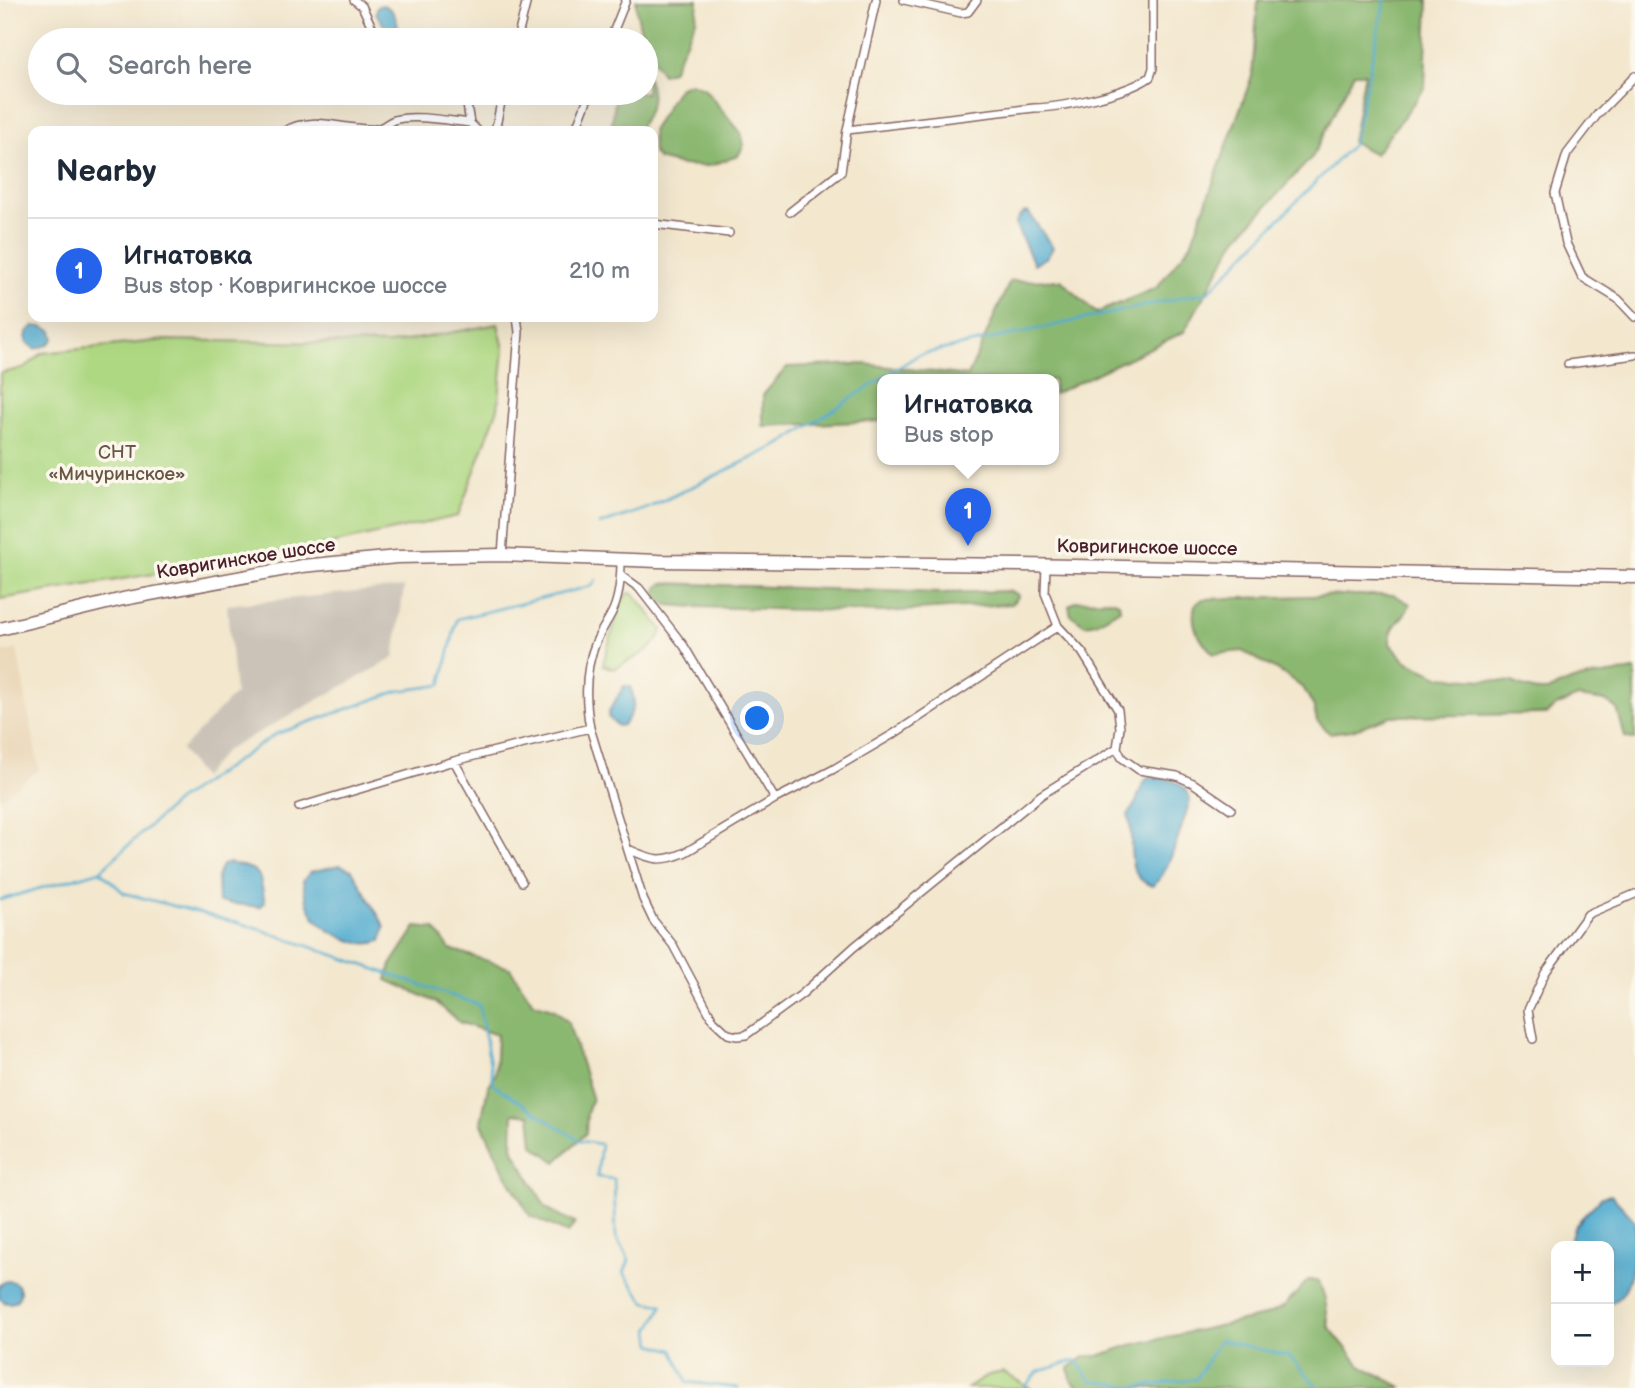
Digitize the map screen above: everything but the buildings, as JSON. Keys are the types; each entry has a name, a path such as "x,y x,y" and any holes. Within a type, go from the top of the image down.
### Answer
{"main road":[{"name":"Ковригинское шоссе","path":"0,628 123,599 302,566 397,556 502,555 658,561 1046,565 1635,577"}],"street":[{"path":"354,0 362,6 372,28"},
{"path":"520,28 527,0"},
{"path":"615,28 626,0"},
{"path":"790,212 841,172 847,130 876,0"},
{"path":"904,0 961,13 968,12 977,0"},
{"path":"847,130 1052,108 1135,86 1150,77 1153,68 1153,0"},
{"path":"1635,76 1597,115 1567,154 1555,193 1566,243 1582,277 1618,299 1635,317"},
{"path":"467,105 473,126"},
{"path":"496,126 500,105"},
{"path":"577,126 585,105"},
{"path":"384,126 393,120 415,118 470,123"},
{"path":"295,126 312,123 342,126"},
{"path":"658,225 729,233"},
{"path":"502,555 518,322"},
{"path":"1568,364 1635,355"},
{"path":"621,560 621,575 614,608 595,643 590,662 586,705 590,728 612,807 643,899 653,920 673,944 713,1020 728,1034 746,1035 802,994 854,947 1041,795 1117,748"},
{"path":"1046,565 1045,593 1058,626 1082,652 1118,710 1120,728 1117,748 1122,758 1131,767 1177,776 1193,783 1231,809"},
{"path":"621,575 639,588 684,646 775,799"},
{"path":"628,849 658,860 671,859 895,733 1058,626"},
{"path":"299,807 454,761 590,728"},
{"path":"454,761 522,882"},
{"path":"1533,1039 1528,1010 1545,973 1588,914 1635,894"}],"shaded area":[{"path":"404,587 394,658 225,751 202,778 181,750 235,694 227,605"},
{"path":"17,649 39,770 0,799 0,653"}],"green space":[{"path":"636,0 698,0 696,20 672,71 662,74 658,67 658,28 641,28"},
{"path":"1258,0 1428,0 1425,88 1375,154 1352,142 1365,73 1354,73 1313,156 1236,239 1184,332 1059,392 1059,374 969,374 1010,281 1061,280 1096,313 1156,288 1191,244 1252,76"},
{"path":"690,83 704,88 741,133 744,145 738,156 709,166 681,165 658,159 658,126 655,126 678,88"},
{"path":"614,105 650,105 640,126 612,126"},
{"name":"СНТ «Мичуринское»","path":"498,324 504,349 498,408 458,516 313,548 0,599 0,373 25,368 42,353 165,340 389,344"},
{"path":"864,364 951,374 877,374 877,421 763,426 763,395 787,367"},
{"path":"663,583 940,593 1008,591 1018,597 1011,604 885,612 695,607 668,605 656,597 657,588"},
{"path":"628,593 634,594 662,629 650,648 614,669 603,665 622,599"},
{"path":"1394,595 1410,604 1394,626 1390,644 1406,661 1441,677 1512,682 1535,691 1547,691 1573,680 1635,670 1635,740 1625,737 1617,709 1605,701 1578,697 1558,705 1546,714 1391,716 1352,730 1330,733 1317,721 1314,707 1304,689 1287,676 1242,651 1214,654 1200,638 1195,626 1195,605 1203,599"},
{"path":"1112,600 1119,603 1120,609 1096,623 1085,625 1071,615 1069,606 1075,601"},
{"path":"416,927 435,929 450,949 510,968 533,1003 555,1010 568,1022 592,1097 587,1114 586,1133 556,1162 533,1145 530,1115 513,1113 512,1147 546,1208 575,1223 568,1233 530,1216 504,1171 481,1122 488,1087 495,1075 497,1035 459,1022 436,1002 387,980 391,965"},
{"path":"1308,1280 1319,1281 1329,1327 1360,1365 1403,1388 1079,1388 1071,1380 1069,1368 1086,1356 1098,1356 1131,1345 1264,1316 1285,1306"},
{"path":"1003,1372 1030,1388 968,1388 989,1375"}],"water":[{"path":"382,5 389,8 398,28 386,28 376,13 377,7"},
{"path":"1025,212 1029,213 1053,248 1046,258 1034,264 1015,224"},
{"path":"34,326 52,331 54,338 48,345 35,349 26,342 27,332"},
{"path":"624,686 630,687 633,707 627,720 618,726 608,717"},
{"path":"1149,777 1180,784 1185,788 1190,801 1170,860 1152,886 1142,880 1133,865 1128,815 1143,783"},
{"path":"229,863 257,873 265,902 260,907 218,902 217,877 222,865"},
{"path":"340,865 352,870 385,927 381,941 362,943 333,933 319,922 310,909 303,881 310,872"},
{"path":"1611,1195 1635,1221 1634,1257 1629,1281 1618,1299 1614,1301 1614,1241 1570,1241 1575,1225 1602,1197"},
{"path":"9,1281 17,1284 17,1300 9,1303 1,1300 1,1284"}],"waterway":[{"path":"889,374 918,355 1208,292 1353,144 1385,0"},
{"path":"599,525 648,508 781,444 877,382"},
{"path":"100,871 177,801 276,734 398,691 441,685 457,619 592,586 596,580"},
{"path":"0,900 100,871 124,893 253,927 479,1005 494,1085 580,1141 601,1144 597,1177 614,1179 616,1237 629,1260 624,1273 645,1302 663,1305 650,1330 652,1344 673,1350 687,1382 738,1388"},
{"path":"1024,1388 1038,1372 1076,1360 1090,1380 1134,1387 1196,1379 1220,1340 1289,1356 1319,1388"}],"place":[{"name":"Игнатовка","path":"968,546"}]}
